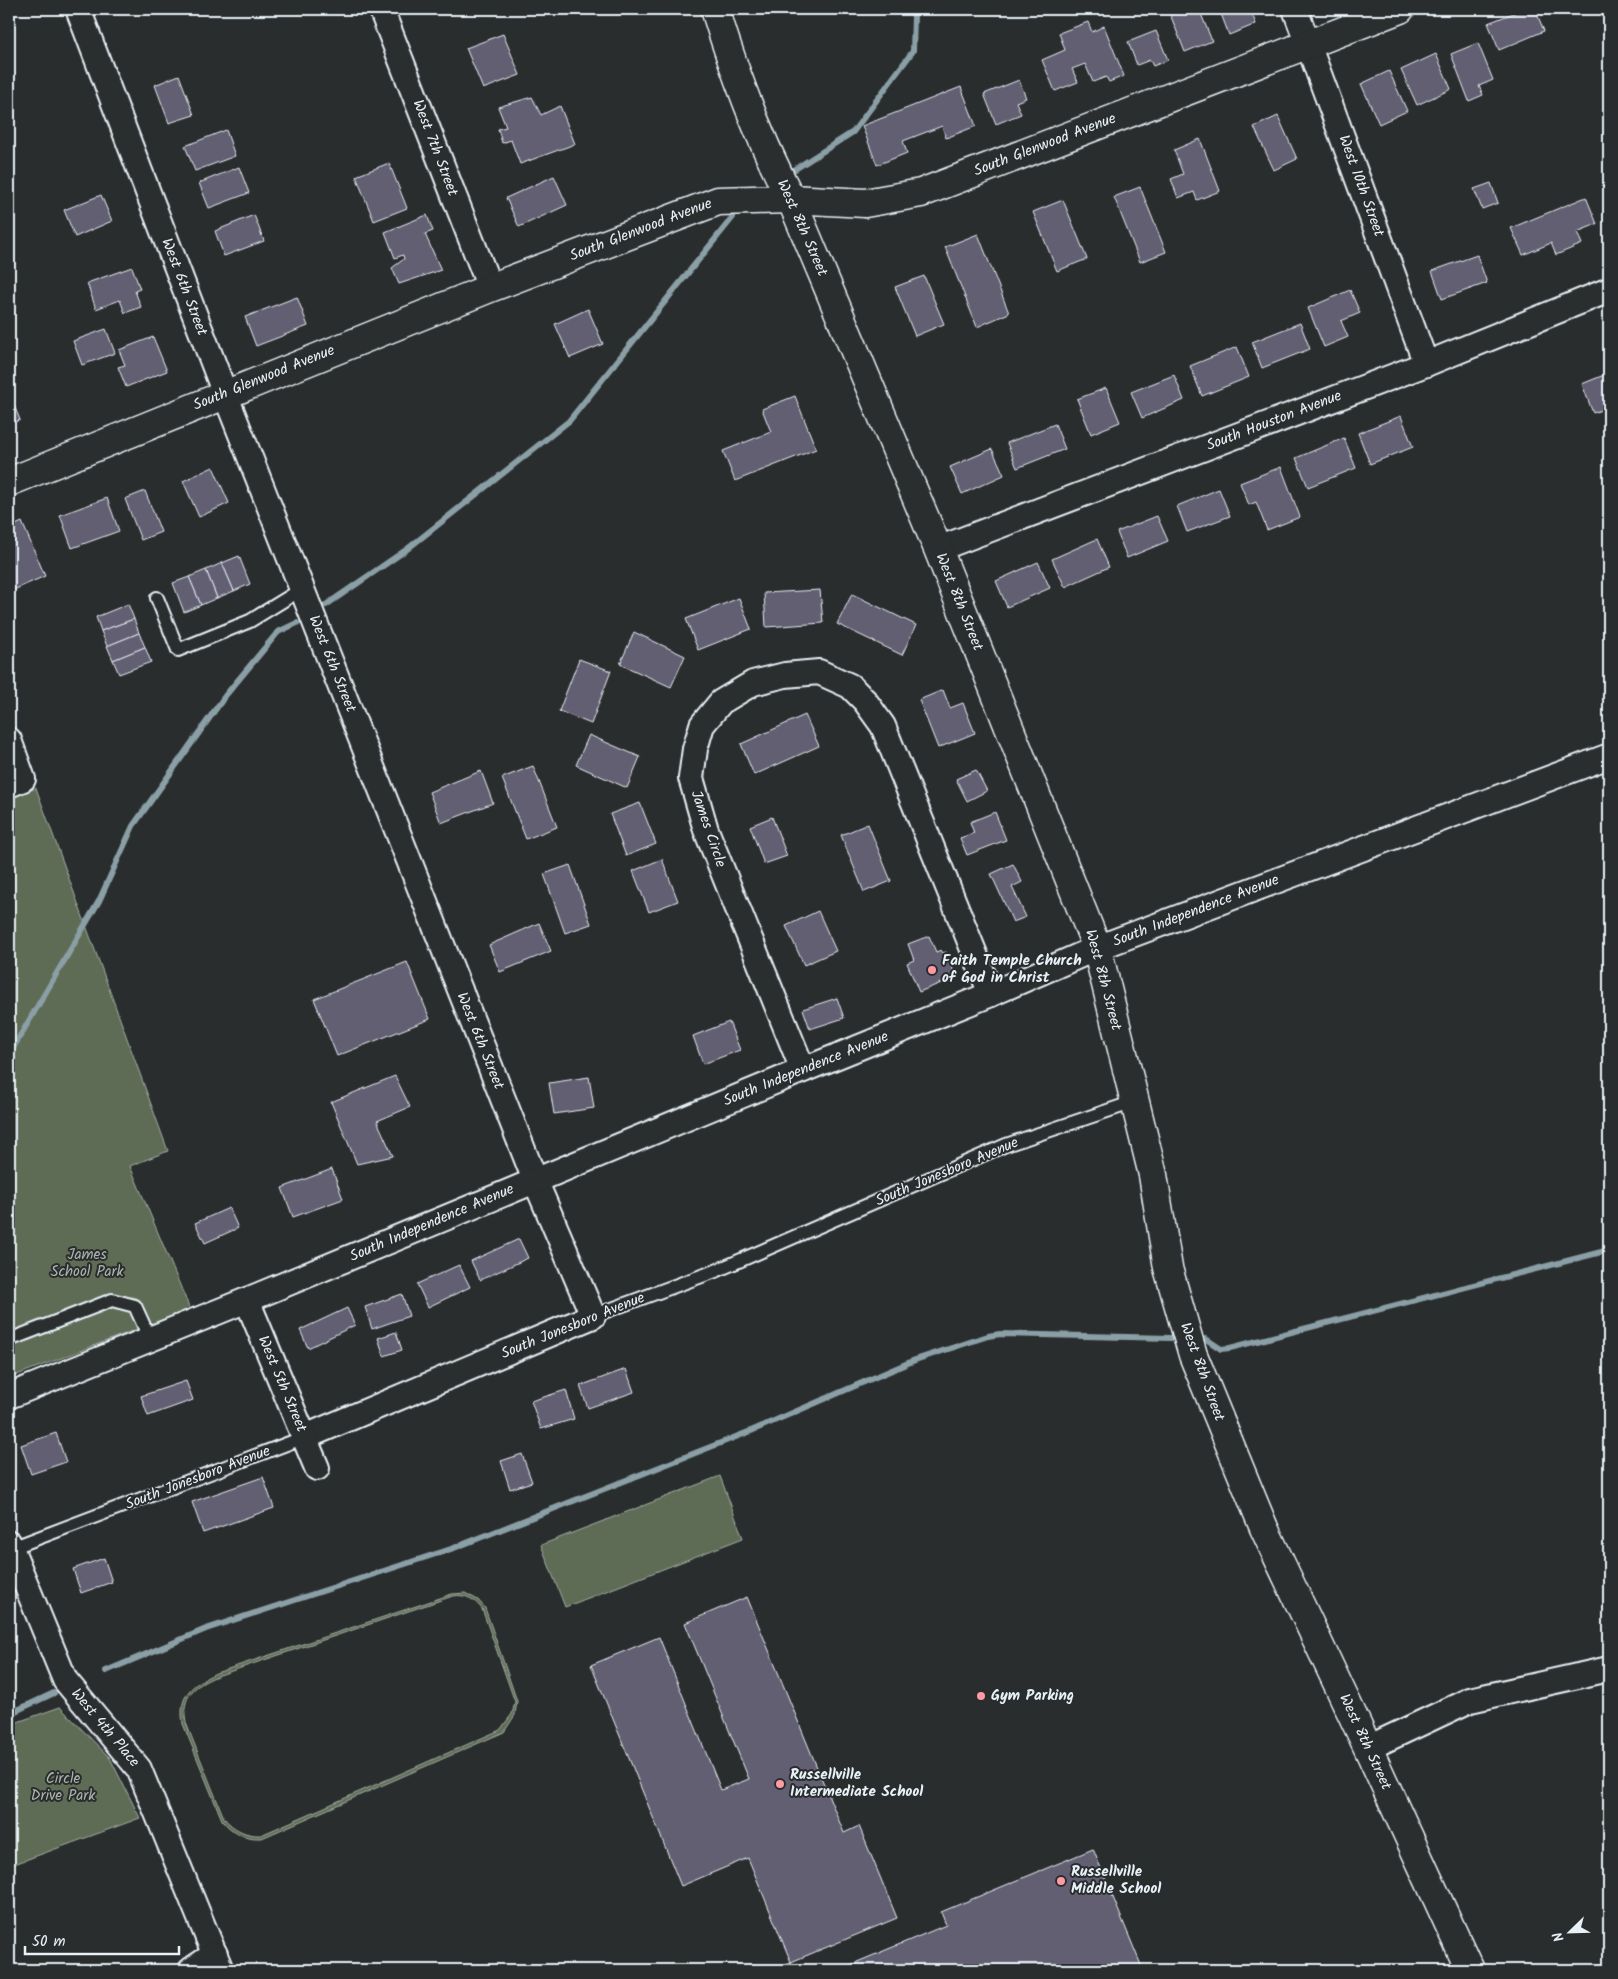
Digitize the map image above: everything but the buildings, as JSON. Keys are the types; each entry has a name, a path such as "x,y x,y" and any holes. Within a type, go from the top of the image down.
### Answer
{"street":[{"name":"West 6th Street","path":"78,9 225,394 535,1180 593,1316"},
{"name":"West 7th Street","path":"380,9 490,288"},
{"name":"West 8th Street","path":"715,9 750,109 772,164 791,199 938,549 1097,948 1153,1175 1168,1268 1193,1355 1264,1528 1368,1748 1466,1964"},
{"name":"West 10th Street","path":"1295,9 1426,364"},
{"name":"South Glenwood Avenue","path":"9,482 490,288 718,201 791,199 865,203 921,193 1400,9"},
{"name":"South Houston Avenue","path":"938,549 1426,364 1609,290"},
{"name":"James Circle","path":"803,1070 706,830 691,778 695,749 702,725 721,702 753,684 785,675 819,672 850,686 865,701 883,726 991,994"},
{"path":"9,740 16,782"},
{"name":"South Independence Avenue","path":"9,1396 991,994 1097,948 1609,756"},
{"name":"West 5th Street","path":"247,1300 317,1468"},
{"name":"South Jonesboro Avenue","path":"305,1437 593,1316"},
{"name":"West 4th Place","path":"9,1547 65,1680 139,1769 218,1962"},
{"path":"1368,1748 1470,1700 1609,1669"},
{"path":"191,1970 218,1962"}],"lane":[{"path":"157,598 178,650 250,621 302,589"},
{"name":"South Jonesboro Avenue","path":"593,1316 718,1270 1006,1146 1134,1102"},
{"path":"9,1340 112,1300 135,1306 150,1339"},
{"name":"South Jonesboro Avenue","path":"9,1547 305,1437"}],"green space":[{"name":"James School Park","path":"36,788 168,1151 130,1166 190,1309 9,1378 9,799"},
{"path":"720,1476 743,1538 565,1607 541,1545"},
{"path":"465,1593 478,1600 485,1608 517,1701 515,1715 504,1732 262,1838 245,1836 235,1832 226,1825 222,1820 183,1724 183,1705 188,1692 200,1682 216,1673 452,1594","holes":["453,1596 469,1598 482,1609 515,1702 512,1714 500,1730 261,1835 245,1833 224,1818 186,1723 186,1705 188,1698 196,1688 217,1676"]},
{"name":"Circle Drive Park","path":"60,1707 110,1758 140,1818 9,1866 9,1725"}],"waterway":[{"path":"792,171 853,132 913,51 914,16 910,9"},
{"path":"326,605 406,550 569,421 733,217"},
{"path":"9,1055 99,901 133,826 225,696 278,632 297,623"},
{"path":"1206,1339 1221,1349 1230,1348 1609,1250"},
{"path":"106,1671 206,1629 454,1548 751,1431 915,1360 988,1336 1000,1334 1171,1338"},
{"path":"9,1714 54,1693"}],"place":[{"name":"Faith Temple Church of God in Christ","path":"932,970"},
{"name":"Gym Parking","path":"981,1696"},
{"name":"Russellville Intermediate School","path":"780,1784"},
{"name":"Russellville Middle School","path":"1061,1881"}]}
